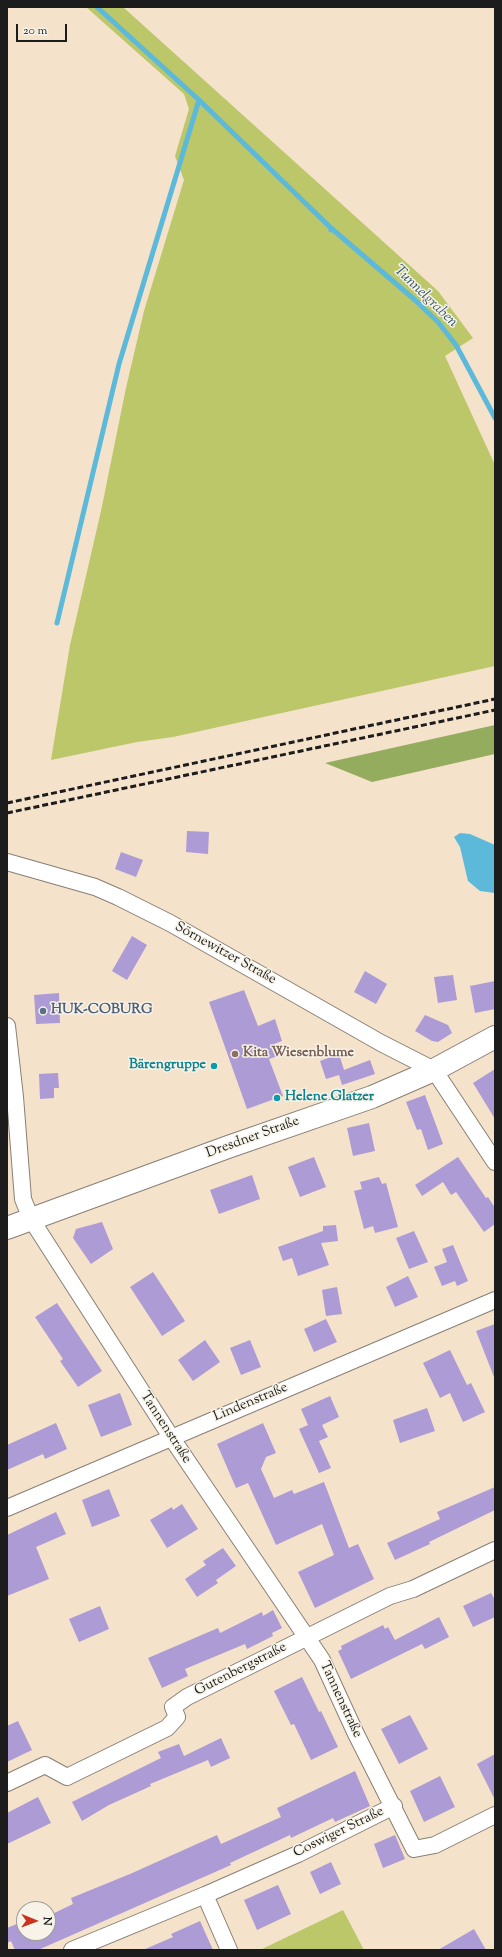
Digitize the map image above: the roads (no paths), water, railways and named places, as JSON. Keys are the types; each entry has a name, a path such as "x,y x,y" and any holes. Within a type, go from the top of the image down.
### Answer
{"main road":[{"name":"Dresdner Straße","path":"7,1228 228,1146 372,1097 434,1070 495,1037"}],"street":[{"name":"Sörnewitzer Straße","path":"7,862 95,887 118,897 170,923 381,1043 434,1070"},
{"name":"Tannenstraße","path":"7,1026 15,1097 22,1199 31,1219 171,1437 322,1660 356,1734 394,1806"},
{"path":"434,1070 495,1162"},
{"name":"Lindenstraße","path":"7,1508 495,1300"},
{"name":"Gutenbergstraße","path":"7,1783 46,1765 66,1777 167,1728 177,1717 173,1707 187,1697 390,1596 413,1589 495,1550"},
{"name":"Coswiger Straße","path":"72,1950 205,1896 298,1854 394,1806 414,1848 435,1845 495,1815"},
{"path":"205,1896 229,1950"}],"water":[{"path":"460,833 470,834 495,845 495,893 480,891 468,881 460,847 454,837"}],"waterway":[{"path":"97,7 199,100 331,228"},
{"path":"57,623 119,364 199,100"},
{"name":"Tunnelgraben","path":"331,230 331,228 415,300 438,322 456,345 495,418"}],"railway":[{"path":"7,803 495,699"},
{"path":"7,813 495,710"}],"place":[{"name":"HUK-COBURG","path":"43,1011"},
{"name":"Kita Wiesenblume","path":"235,1054"},
{"name":"Bärengruppe","path":"214,1066"},
{"name":"Helene Glatzer","path":"277,1098"}]}
